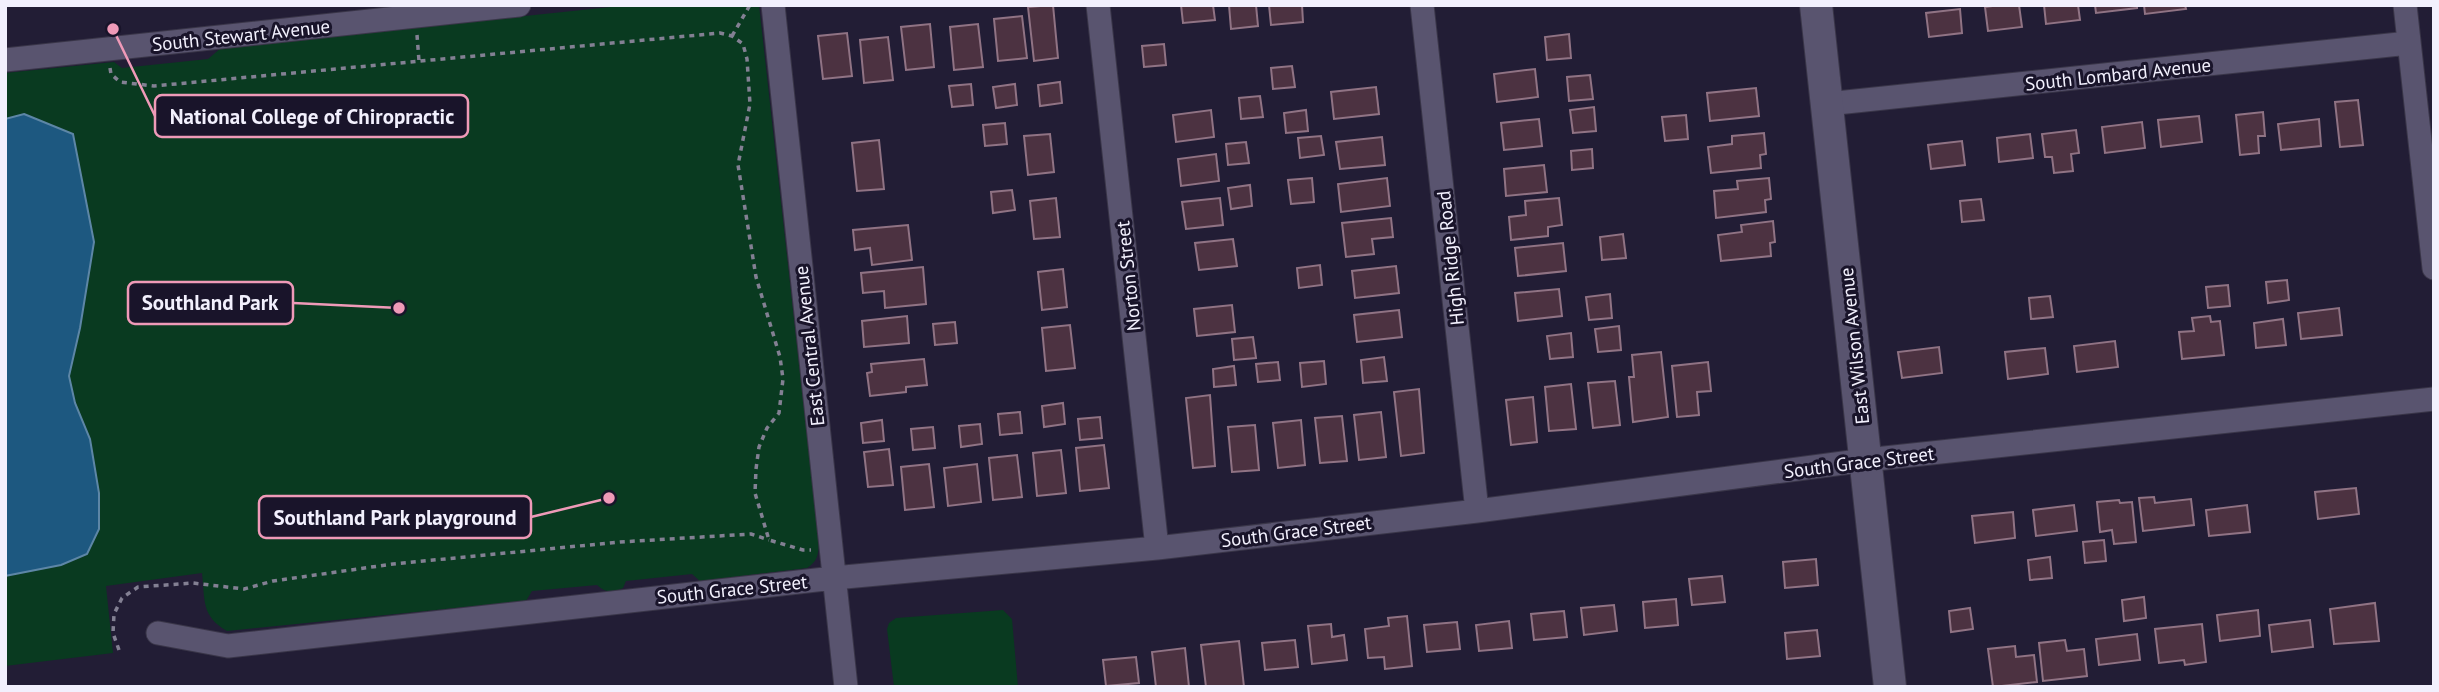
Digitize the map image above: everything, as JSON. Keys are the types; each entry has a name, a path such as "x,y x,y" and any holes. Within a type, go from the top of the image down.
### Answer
{"street":[{"name":"South Stewart Avenue","path":"5,60 441,9 519,5"},
{"name":"East Central Avenue","path":"773,5 846,687"},
{"name":"Norton Street","path":"1098,5 1157,548"},
{"name":"High Ridge Road","path":"1422,5 1477,511"},
{"name":"East Wilson Avenue","path":"1816,5 1890,687"},
{"path":"2405,5 2434,268"},
{"name":"South Lombard Avenue","path":"1827,104 2409,43"},
{"name":"South Grace Street","path":"158,634 228,646 834,578 1157,548 1477,511 1866,460 2434,399"}],"path":[{"path":"732,36 750,5"},
{"path":"108,49 111,74 120,82 155,86 720,33 732,36 743,44 747,60 750,104 738,164 756,277 780,357 783,379 779,413 767,428 759,447 756,469 755,493 769,540"},
{"path":"119,650 113,633 114,614 122,598 138,587 193,583 244,589 273,581 357,569 620,542 751,534 803,550 831,550"}],"green space":[{"path":"630,5 759,5 819,543 818,554 813,563 807,568 700,581 692,574 626,581 623,588 612,591 606,591 597,585 532,591 526,601 227,631 208,613 202,573 106,586 113,653 5,666 5,73 114,62 122,68 208,59 221,48"},
{"path":"1003,610 1012,619 1018,687 894,687 887,629 889,623 896,618"}],"water":[{"path":"24,114 73,134 94,242 69,376 75,403 90,439 99,493 99,529 87,554 61,565 5,576 5,119"}],"building":[{"path":"1053,5 1058,58 1034,61 1028,7"},
{"path":"1181,5 1213,5 1215,20 1183,23"},
{"path":"1229,5 1256,5 1258,26 1231,29"},
{"path":"1269,5 1302,5 1303,22 1271,25"},
{"path":"2019,5 2022,27 1988,31 1985,7"},
{"path":"2044,5 2078,5 2080,20 2046,24"},
{"path":"2095,5 2137,5 2137,8 2096,13"},
{"path":"2144,5 2185,5 2186,9 2145,14"},
{"path":"1960,9 1962,33 1929,37 1926,13"},
{"path":"1022,16 1027,58 998,61 994,19"},
{"path":"930,24 934,67 906,70 901,27"},
{"path":"978,24 983,67 954,70 950,27"},
{"path":"847,33 852,76 823,79 818,36"},
{"path":"1569,34 1571,58 1547,60 1545,37"},
{"path":"888,37 893,80 864,83 860,40"},
{"path":"1164,44 1166,65 1144,67 1142,46"},
{"path":"1292,66 1295,87 1273,89 1271,68"},
{"path":"1535,69 1538,97 1497,102 1494,74"},
{"path":"1590,75 1593,99 1569,101 1567,77"},
{"path":"1060,82 1062,103 1040,106 1038,85"},
{"path":"971,84 973,105 952,107 949,86"},
{"path":"1015,84 1017,105 996,108 993,87"},
{"path":"1376,87 1379,114 1334,119 1331,92"},
{"path":"1756,88 1759,116 1710,121 1707,93"},
{"path":"1260,96 1263,117 1241,119 1239,98"},
{"path":"2358,100 2363,145 2340,147 2335,102"},
{"path":"1594,107 1596,131 1573,133 1570,110"},
{"path":"1211,110 1214,137 1176,142 1173,115"},
{"path":"1306,110 1308,131 1286,133 1284,113"},
{"path":"2263,112 2265,136 2258,136 2259,153 2240,155 2236,115"},
{"path":"1686,115 1688,139 1665,141 1662,117"},
{"path":"2199,116 2202,142 2161,147 2158,120"},
{"path":"1539,119 1542,146 1504,150 1501,123"},
{"path":"2319,119 2321,146 2281,150 2278,124"},
{"path":"2142,122 2145,148 2105,153 2102,127"},
{"path":"1005,123 1007,144 985,146 983,125"},
{"path":"2076,130 2079,153 2071,154 2073,171 2054,173 2052,157 2045,157 2042,134"},
{"path":"1764,133 1766,154 1760,155 1761,168 1711,173 1708,147 1732,144 1732,136"},
{"path":"1050,134 1054,172 1028,175 1024,136"},
{"path":"2030,134 2033,158 1999,162 1997,138"},
{"path":"1321,136 1324,155 1300,158 1298,138"},
{"path":"1382,137 1385,165 1340,169 1336,142"},
{"path":"879,140 884,189 857,191 852,143"},
{"path":"1962,141 1965,165 1931,169 1928,145"},
{"path":"1246,142 1249,163 1228,165 1226,144"},
{"path":"1592,149 1593,168 1572,170 1571,151"},
{"path":"1216,154 1219,181 1181,186 1178,159"},
{"path":"1544,165 1547,192 1506,196 1504,169"},
{"path":"1312,178 1314,202 1291,204 1288,180"},
{"path":"1387,178 1390,206 1341,212 1338,184"},
{"path":"1769,178 1771,199 1765,200 1766,212 1716,218 1714,191 1738,189 1737,181"},
{"path":"1250,185 1252,206 1231,209 1228,188"},
{"path":"1012,190 1015,210 993,213 991,192"},
{"path":"1056,198 1060,237 1034,239 1030,201"},
{"path":"1220,198 1223,225 1186,229 1182,202"},
{"path":"1559,198 1562,225 1548,227 1548,236 1511,240 1509,217 1526,215 1525,201"},
{"path":"1981,199 1984,220 1962,222 1960,201"},
{"path":"1391,218 1393,237 1372,239 1374,254 1346,257 1342,223"},
{"path":"1773,221 1775,242 1770,243 1771,256 1721,261 1718,235 1742,232 1741,225"},
{"path":"908,225 912,260 872,265 870,248 855,250 853,230"},
{"path":"1623,234 1626,258 1602,260 1600,237"},
{"path":"1233,239 1237,266 1199,270 1195,243"},
{"path":"1563,243 1566,271 1518,276 1515,248"},
{"path":"1320,265 1322,285 1299,288 1297,268"},
{"path":"1396,266 1399,293 1355,298 1352,271"},
{"path":"923,267 926,304 885,308 884,291 863,293 861,273"},
{"path":"1063,269 1067,307 1042,310 1038,272"},
{"path":"2287,280 2289,300 2268,303 2266,282"},
{"path":"2228,285 2230,306 2208,308 2206,287"},
{"path":"1559,289 1562,316 1518,321 1515,293"},
{"path":"1610,294 1612,318 1589,320 1586,297"},
{"path":"2050,296 2053,317 2031,319 2029,298"},
{"path":"1232,305 1235,332 1197,336 1194,309"},
{"path":"2339,308 2342,335 2301,339 2298,313"},
{"path":"1399,310 1402,337 1357,342 1354,315"},
{"path":"907,316 909,343 864,347 862,321"},
{"path":"2210,316 2211,322 2220,321 2224,355 2182,359 2179,332 2194,331 2192,318"},
{"path":"2283,319 2286,345 2256,348 2254,323"},
{"path":"955,322 957,343 935,345 933,324"},
{"path":"1070,325 1075,368 1046,371 1042,328"},
{"path":"1619,326 1621,350 1598,352 1595,329"},
{"path":"1571,333 1573,357 1550,359 1547,336"},
{"path":"1253,337 1256,358 1234,360 1232,339"},
{"path":"2115,341 2118,367 2077,372 2074,346"},
{"path":"1939,347 1942,373 1902,378 1898,352"},
{"path":"2045,348 2048,374 2008,379 2005,352"},
{"path":"1661,352 1668,417 1633,422 1629,377 1634,377 1632,355"},
{"path":"1384,357 1387,381 1363,383 1361,360"},
{"path":"924,359 927,385 906,387 906,392 870,396 867,373 872,372 871,364"},
{"path":"1324,361 1326,384 1302,387 1300,363"},
{"path":"1278,362 1280,380 1258,382 1256,364"},
{"path":"1708,362 1711,391 1697,392 1699,415 1677,417 1672,366"},
{"path":"1234,366 1236,385 1214,387 1213,369"},
{"path":"1615,381 1620,425 1593,428 1588,383"},
{"path":"1571,384 1576,429 1549,431 1545,387"},
{"path":"1419,389 1424,453 1401,456 1394,392"},
{"path":"1210,395 1215,466 1193,468 1186,398"},
{"path":"1533,397 1537,442 1511,445 1506,400"},
{"path":"1063,403 1065,424 1044,427 1042,406"},
{"path":"1020,412 1022,433 1000,435 998,414"},
{"path":"1381,412 1386,457 1359,460 1354,415"},
{"path":"1342,416 1347,461 1320,463 1315,418"},
{"path":"1100,417 1102,438 1080,440 1078,419"},
{"path":"882,420 884,441 863,443 861,423"},
{"path":"1301,420 1305,465 1278,468 1273,423"},
{"path":"980,424 982,444 961,447 959,426"},
{"path":"1255,425 1259,470 1232,472 1228,427"},
{"path":"933,427 935,448 913,450 911,429"},
{"path":"1104,445 1109,488 1080,491 1076,448"},
{"path":"889,449 893,485 868,487 864,452"},
{"path":"1061,450 1066,493 1037,496 1033,453"},
{"path":"1017,455 1022,497 993,500 989,458"},
{"path":"929,464 934,507 905,510 901,467"},
{"path":"977,464 981,502 948,506 944,468"},
{"path":"2356,488 2359,514 2318,519 2315,492"},
{"path":"2154,497 2155,503 2191,499 2194,525 2143,531 2139,498"},
{"path":"2119,500 2120,503 2132,502 2136,542 2114,544 2112,530 2100,532 2097,502"},
{"path":"2074,505 2077,531 2036,536 2033,510"},
{"path":"2247,505 2250,532 2209,536 2206,510"},
{"path":"2013,512 2015,538 1975,543 1972,516"},
{"path":"2104,540 2106,561 2085,563 2083,542"},
{"path":"2050,557 2052,578 2030,580 2028,560"},
{"path":"1816,559 1818,585 1785,588 1783,562"},
{"path":"1722,576 1725,602 1692,605 1689,579"},
{"path":"2144,597 2146,618 2124,621 2122,600"},
{"path":"1676,599 1678,625 1645,628 1643,602"},
{"path":"2375,603 2379,641 2334,644 2330,609"},
{"path":"1614,605 1617,631 1584,635 1581,608"},
{"path":"1970,608 1973,629 1951,632 1949,611"},
{"path":"2258,610 2260,636 2220,641 2217,615"},
{"path":"1564,611 1567,637 1534,640 1531,614"},
{"path":"1407,616 1412,666 1385,669 1384,657 1368,658 1365,629 1389,626 1388,618"},
{"path":"2310,620 2313,647 2272,652 2269,625"},
{"path":"1509,621 1512,648 1479,651 1476,625"},
{"path":"1457,622 1460,649 1427,652 1424,625"},
{"path":"1331,624 1332,637 1344,635 1347,660 1312,664 1308,626"},
{"path":"2202,624 2206,662 2185,665 2184,660 2159,663 2155,629"},
{"path":"1817,630 1820,656 1787,659 1785,633"},
{"path":"2137,634 2140,660 2099,665 2096,639"},
{"path":"1295,640 1298,667 1265,670 1262,643"},
{"path":"2065,640 2067,651 2084,649 2087,676 2043,681 2039,643"},
{"path":"1239,641 1244,687 1206,687 1201,645"},
{"path":"2015,646 2016,657 2034,655 2037,682 1993,687 1988,649"},
{"path":"1185,648 1189,687 1156,687 1152,652"},
{"path":"1136,657 1139,683 1106,686 1103,660"}],"place":[{"name":"National College of Chiropractic","path":"113,29"},
{"name":"Southland Park","path":"399,308"},
{"name":"Southland Park playground","path":"609,498"}]}
